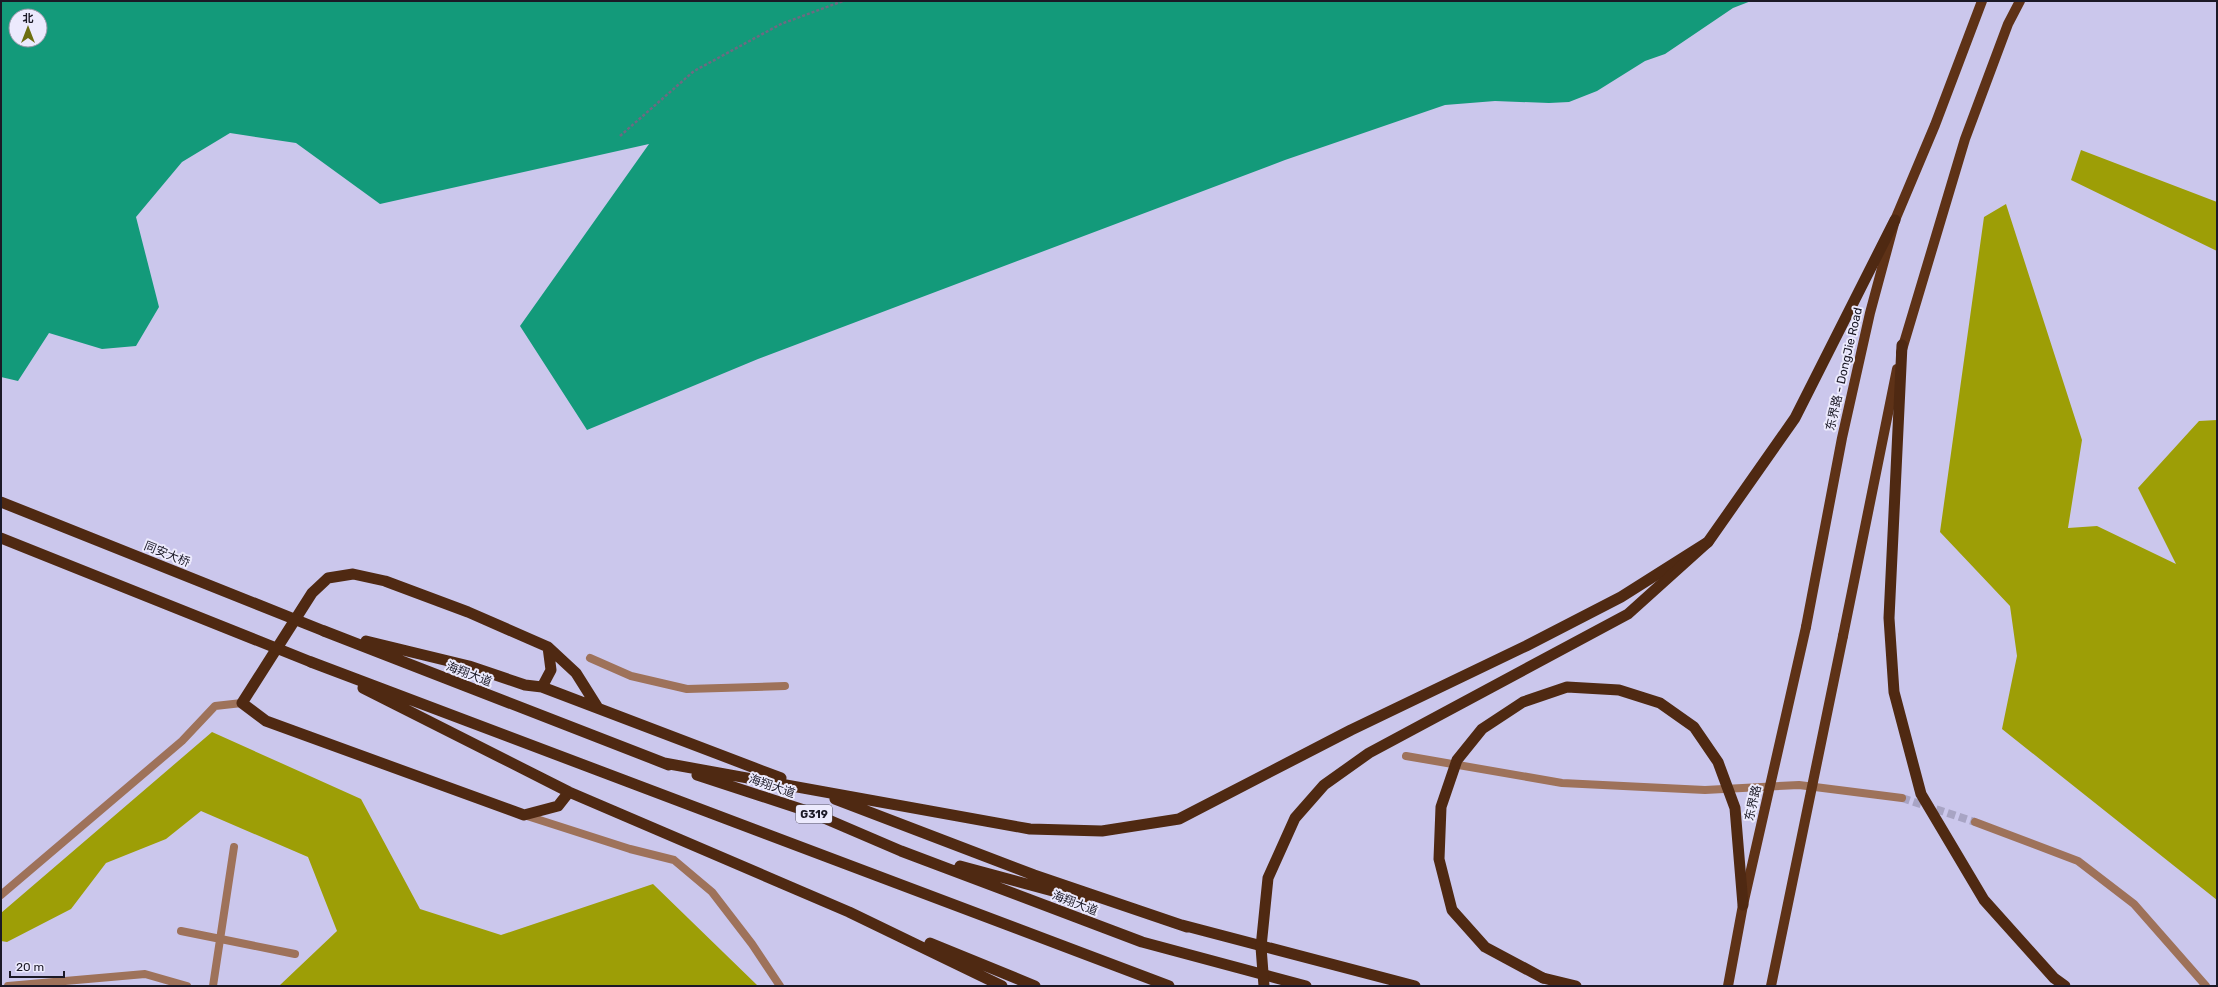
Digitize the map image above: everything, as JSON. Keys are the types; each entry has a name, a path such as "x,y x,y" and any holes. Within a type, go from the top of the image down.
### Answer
{"highway":[{"path":"1264,986 1262,947 1268,878 1295,818 1324,785 1369,753 1628,614 1708,542 1796,418 1895,220"},
{"path":"1902,345 1889,618 1894,692 1921,794 1984,900 2054,978 2065,986"},
{"name":"同安大桥","path":"1,502 324,631"},
{"path":"1,538 311,662 1169,986"},
{"path":"664,763 806,788 906,808 1030,829 1102,830 1179,819 1351,730 1526,646 1621,597 1708,542"},
{"path":"569,792 558,806 524,815 266,721 242,703 312,593 328,578 353,574 385,581 468,612 548,647 576,674 598,708"},
{"path":"324,631 469,666 525,685 542,687 1034,875 1187,927"},
{"name":"海翔大道","path":"324,631 664,763 810,812 901,851 1142,942 1306,986"},
{"path":"542,687 551,670 548,647"},
{"path":"311,662 569,792 849,912 1035,986"},
{"path":"1576,986 1543,978 1485,947 1452,910 1439,859 1441,807 1457,760 1482,729 1523,702 1567,687 1619,690 1660,703 1694,727 1718,762 1735,808 1743,905"},
{"path":"901,851 1416,986"},
{"path":"849,912 1002,986"}],"main road":[{"name":"东界路 - DongJie Road","path":"1806,627 1842,438 1870,313 1895,220 1935,125 1982,1"},
{"path":"1771,986 1902,345 1965,139 2008,24 2020,1"},
{"name":"东界路","path":"1728,986 1743,905 1806,627"}],"street":[{"path":"590,658 631,676 687,689 785,686"},
{"path":"1,895 182,741 215,706 242,703"},
{"path":"1406,756 1562,783 1705,790 1799,785 1902,798"},
{"path":"524,815 630,850 674,860 712,892 752,944 780,986"},
{"path":"1975,822 2078,861 2134,904 2206,986"},
{"path":"213,986 234,846"},
{"path":"181,931 295,954"},
{"path":"8,986 145,974 187,986"}],"path":[{"path":"620,136 694,71 781,24 843,1"}],"shaded area":[{"path":"1,1 1751,1 1733,8 1665,54 1645,61 1597,91 1569,102 1549,103 1495,101 1445,105 1285,160 758,359 587,430 520,326 649,144 380,204 296,143 230,133 182,162 136,217 159,307 136,346 102,349 49,333 18,381 1,377"},
{"path":"2081,150 2217,202 2217,251 2071,180"},
{"path":"2006,204 2082,440 2068,528 2097,526 2176,564 2138,488 2199,421 2217,420 2217,900 2002,729 2017,656 2010,606 1940,532 1984,217"},
{"path":"212,732 361,799 420,909 501,935 653,884 758,986 279,986 337,931 308,857 201,811 166,839 106,863 71,909 7,942 1,941 1,913"}],"tunnel":[{"path":"1902,798 1975,822"}]}
